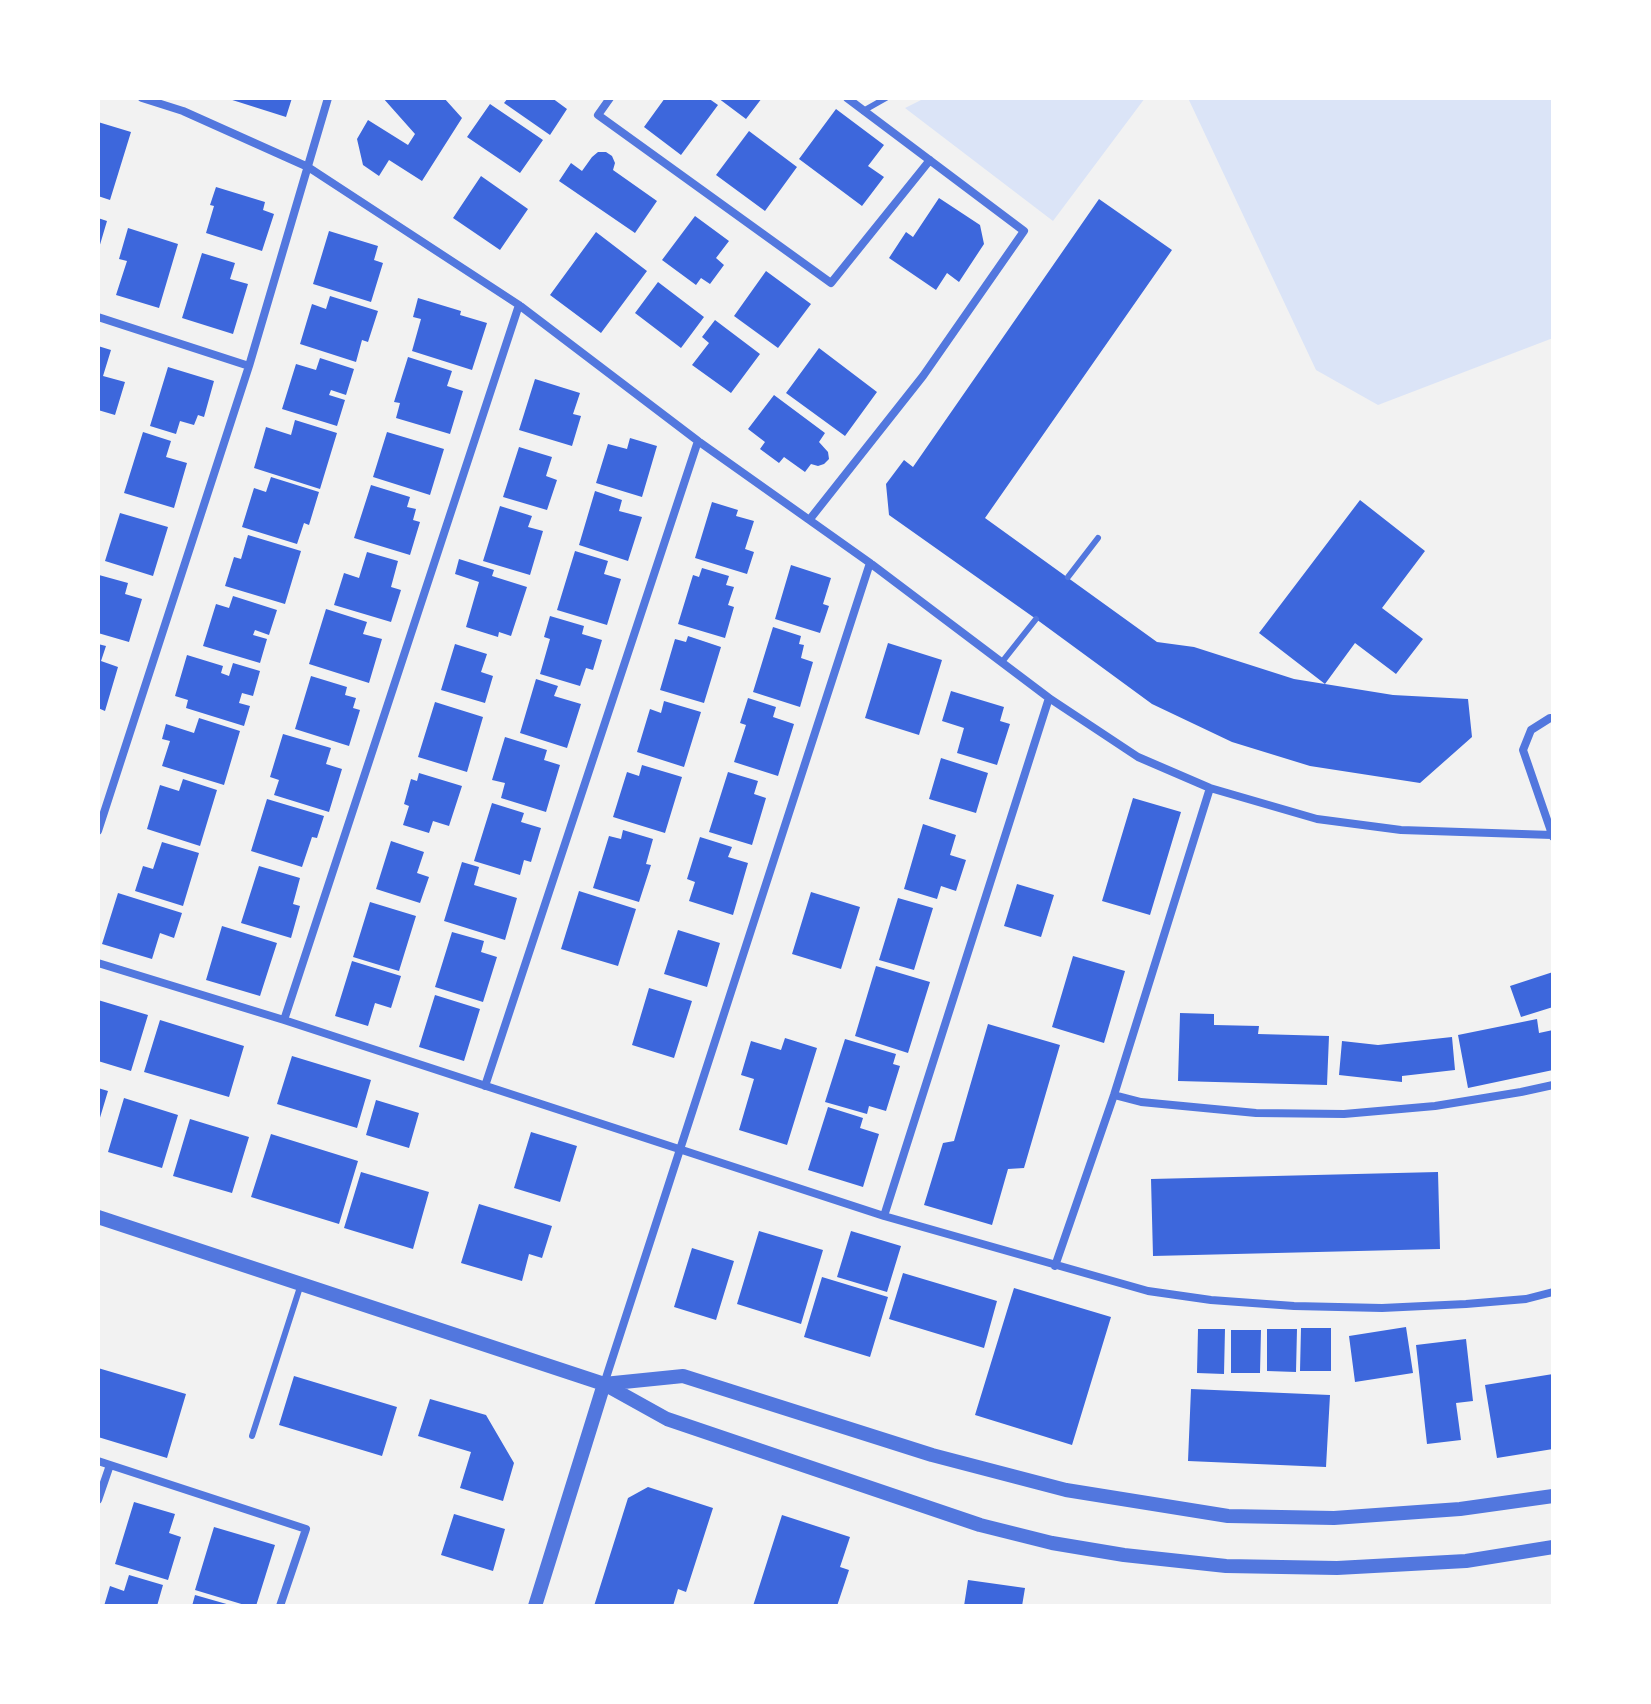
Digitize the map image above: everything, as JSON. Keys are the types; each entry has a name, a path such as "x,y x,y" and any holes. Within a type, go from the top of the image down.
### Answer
{"street":[{"path":"142,98 183,111 308,167 519,305 698,441 810,519 1049,698 1138,757 1210,788 1317,819 1401,830 1553,836 1523,750 1531,730 1553,718"},
{"path":"98,831 249,366 328,98"},
{"path":"610,98 598,115 831,283 930,160"},
{"path":"810,519 923,376 1024,231 847,98"},
{"path":"284,1020 519,305"},
{"path":"98,317 249,366"},
{"path":"485,1086 698,441"},
{"path":"535,1606 870,563"},
{"path":"884,1216 1049,698"},
{"path":"1055,1266 1114,1095 1210,788"},
{"path":"98,963 284,1020 884,1216 1148,1291 1211,1300 1382,1308 1526,1299 1553,1292"},
{"path":"1114,1095 1141,1102 1256,1113 1344,1114 1435,1106 1553,1085"},
{"path":"98,1217 604,1384 667,1419 980,1525 1052,1543 1124,1555 1226,1566 1337,1568 1466,1561 1553,1547"},
{"path":"604,1384 683,1376 932,1455 1066,1490 1228,1516 1334,1518 1460,1509 1553,1496"},
{"path":"98,1461 306,1529 280,1606"},
{"path":"98,1500 110,1465"}],"lane":[{"path":"863,111 886,98"},
{"path":"1068,577 1098,538"},
{"path":"1002,662 1036,619"},
{"path":"252,1436 301,1284"}],"shaded area":[{"path":"925,98 1145,98 1053,221 905,108"},
{"path":"1188,98 1553,98 1553,338 1378,405 1316,370"}],"building":[{"path":"226,98 292,98 286,117"},
{"path":"383,98 444,98 462,118 422,181 389,160 379,176 363,165 357,139 368,120 408,145 415,134"},
{"path":"508,98 552,98 567,109 550,135 504,103"},
{"path":"665,98 708,98 718,105 681,155 644,127"},
{"path":"718,98 762,98 746,119"},
{"path":"490,104 543,140 520,173 467,137"},
{"path":"836,109 884,145 868,166 884,177 862,206 799,159"},
{"path":"98,122 131,132 110,200 98,196"},
{"path":"749,131 797,167 765,211 716,175"},
{"path":"598,152 612,156 615,163 613,170 657,201 635,233 559,181 571,163 582,171"},
{"path":"481,176 528,209 500,250 453,218"},
{"path":"216,187 265,202 263,210 274,214 262,251 206,233"},
{"path":"939,198 980,225 984,244 959,282 947,273 936,290 889,258 906,232 913,237"},
{"path":"1099,199 1172,250 985,518 1157,642 1194,647 1294,679 1393,695 1468,699 1472,737 1420,783 1310,766 1232,742 1152,704 889,515 886,484 904,460 913,467"},
{"path":"695,216 729,241 716,258 724,265 710,284 701,278 696,285 662,260"},
{"path":"98,218 107,221 99,248 98,248"},
{"path":"128,228 178,244 159,308 116,295 127,261 119,259"},
{"path":"329,231 378,246 374,260 383,263 371,302 313,284"},
{"path":"596,232 647,271 601,333 550,295"},
{"path":"202,253 235,263 230,279 248,284 233,334 182,318"},
{"path":"766,271 811,304 778,348 734,316"},
{"path":"658,282 704,317 681,348 635,313"},
{"path":"330,296 378,311 368,342 362,340 356,362 300,344 312,304 326,309"},
{"path":"418,298 461,311 460,315 487,323 472,370 412,351 421,319 413,317"},
{"path":"715,320 760,354 731,393 692,365 709,343 702,337"},
{"path":"98,346 111,350 103,376 125,382 115,415 98,410"},
{"path":"819,348 877,392 845,436 786,393"},
{"path":"408,357 452,371 447,386 463,391 450,434 396,418 400,403 394,402"},
{"path":"320,358 354,369 346,395 331,390 329,395 345,400 337,426 282,409 296,364 316,370"},
{"path":"168,367 214,381 204,417 198,415 194,425 180,421 176,434 150,426"},
{"path":"535,379 580,393 573,414 581,416 572,446 519,430"},
{"path":"774,395 825,433 819,442 828,452 829,459 824,464 811,464 805,472 784,457 779,463 760,449 765,442 748,429"},
{"path":"295,420 337,433 320,489 254,468 266,427 291,435"},
{"path":"143,432 171,441 166,457 187,463 174,508 124,493"},
{"path":"387,432 444,449 430,495 373,477"},
{"path":"630,438 657,446 642,497 596,483 608,444 627,449"},
{"path":"519,447 552,457 546,476 557,480 547,510 503,497"},
{"path":"271,477 319,492 309,525 304,523 297,544 242,527 254,488 266,492"},
{"path":"371,485 410,497 407,507 416,509 413,520 420,522 410,555 354,538"},
{"path":"595,491 622,500 619,511 642,517 628,561 579,545"},
{"path":"1360,500 1425,551 1382,608 1423,639 1396,674 1355,643 1325,684 1259,633"},
{"path":"712,502 738,510 736,516 754,521 745,549 754,552 747,574 695,558"},
{"path":"500,506 532,516 528,527 543,531 530,575 483,561"},
{"path":"120,513 168,527 153,576 105,561"},
{"path":"248,535 301,551 285,604 225,586 234,557 241,559"},
{"path":"575,551 608,561 604,574 621,579 607,625 557,610"},
{"path":"367,552 398,561 391,587 401,590 391,622 334,605 344,573 359,578"},
{"path":"459,559 494,570 492,576 527,587 511,636 499,632 498,637 466,627 479,582 455,574"},
{"path":"791,565 831,578 823,604 829,606 820,633 775,619"},
{"path":"702,568 729,576 726,585 734,587 728,605 734,607 725,638 678,624 693,575 699,577"},
{"path":"99,575 128,583 125,594 142,599 129,642 98,633"},
{"path":"233,596 277,610 269,635 255,630 253,635 267,639 260,663 203,646 216,604 229,608"},
{"path":"326,609 367,622 363,634 382,639 369,683 309,664"},
{"path":"550,616 584,626 582,634 602,640 593,670 586,668 580,686 540,674 550,639 544,637"},
{"path":"773,627 801,636 799,644 804,645 801,658 813,662 800,707 753,692"},
{"path":"688,636 721,647 704,703 660,690 675,639 686,642"},
{"path":"888,643 942,660 919,735 865,718"},
{"path":"98,644 106,646 101,661 118,667 105,711 98,708"},
{"path":"455,644 487,654 481,672 493,676 485,703 441,690"},
{"path":"187,655 223,666 221,673 229,676 233,663 260,671 253,696 242,693 239,703 250,706 244,726 186,708 188,700 175,696"},
{"path":"311,676 347,687 345,695 356,698 353,708 360,710 349,746 295,729"},
{"path":"536,679 558,686 554,696 581,704 567,748 520,733"},
{"path":"951,691 1004,707 1000,721 1010,724 997,765 957,753 964,728 942,721"},
{"path":"748,698 776,707 773,717 794,724 778,776 734,762 746,725 740,723"},
{"path":"664,701 701,712 684,767 637,752 650,709 661,713"},
{"path":"435,702 483,717 467,772 418,757"},
{"path":"199,718 240,731 224,785 162,766 170,741 162,739 166,724 194,733"},
{"path":"283,734 331,748 326,764 342,769 329,812 274,795 279,780 270,777"},
{"path":"505,737 547,750 544,760 560,765 546,812 501,798 505,783 492,780"},
{"path":"941,758 988,773 976,813 929,799"},
{"path":"642,765 682,777 665,833 613,817 627,772 639,776"},
{"path":"728,772 758,781 754,794 766,798 752,845 709,832"},
{"path":"419,773 462,786 449,826 433,821 429,833 403,825 409,806 404,804 411,779 417,781"},
{"path":"183,779 217,790 200,846 147,829 160,785 179,791"},
{"path":"1133,798 1181,812 1150,915 1102,901"},
{"path":"267,799 324,816 317,838 312,837 302,867 251,851"},
{"path":"492,803 524,813 521,822 541,828 531,862 524,860 520,875 474,861"},
{"path":"923,824 956,835 950,855 966,860 956,891 941,886 937,899 904,889"},
{"path":"623,830 653,839 646,864 651,865 639,902 593,888 609,836 621,839"},
{"path":"700,837 732,847 728,857 748,863 733,915 689,901 695,882 687,879"},
{"path":"391,841 424,852 417,873 429,877 420,903 376,889"},
{"path":"162,842 199,853 183,906 135,891 143,866 153,869"},
{"path":"462,862 479,867 474,885 517,898 505,940 444,921"},
{"path":"259,866 300,878 293,904 300,906 291,938 241,923"},
{"path":"1017,884 1054,895 1041,937 1004,926"},
{"path":"579,891 636,909 618,966 561,949"},
{"path":"811,892 860,907 841,969 792,954"},
{"path":"118,893 182,913 174,938 160,933 152,959 102,944"},
{"path":"898,898 933,908 914,970 879,960"},
{"path":"370,902 416,916 399,971 353,957"},
{"path":"222,926 277,943 260,996 206,980"},
{"path":"678,930 720,943 707,987 664,974"},
{"path":"452,932 484,941 481,952 497,957 483,1002 435,987"},
{"path":"1073,956 1125,971 1104,1043 1052,1027"},
{"path":"352,961 401,976 391,1008 375,1003 368,1026 335,1016"},
{"path":"876,966 930,982 908,1053 855,1036"},
{"path":"1553,972 1553,1007 1521,1017 1510,986"},
{"path":"649,988 692,1001 674,1058 632,1045"},
{"path":"435,995 480,1009 464,1061 419,1047"},
{"path":"98,1000 148,1015 131,1071 98,1061"},
{"path":"1180,1013 1214,1014 1214,1025 1259,1026 1258,1034 1329,1036 1327,1085 1178,1081"},
{"path":"1537,1019 1539,1033 1553,1030 1553,1070 1468,1088 1458,1035"},
{"path":"160,1020 244,1046 229,1097 144,1072"},
{"path":"988,1024 1060,1045 1024,1168 1008,1169 992,1225 924,1205 943,1143 954,1141"},
{"path":"1452,1037 1455,1070 1402,1076 1402,1082 1339,1075 1342,1041 1378,1045"},
{"path":"785,1038 817,1048 787,1145 739,1130 754,1079 741,1075 751,1041 781,1050"},
{"path":"845,1039 896,1054 893,1064 900,1066 886,1111 869,1106 867,1114 825,1102"},
{"path":"292,1056 371,1080 357,1128 277,1104"},
{"path":"98,1088 108,1091 99,1121 98,1121"},
{"path":"124,1098 178,1115 162,1168 108,1152"},
{"path":"376,1100 419,1113 409,1148 366,1135"},
{"path":"828,1107 863,1118 860,1128 879,1134 863,1187 808,1170"},
{"path":"190,1119 249,1137 232,1193 173,1176"},
{"path":"531,1132 577,1146 560,1202 514,1188"},
{"path":"271,1134 358,1161 339,1224 251,1197"},
{"path":"361,1172 429,1192 413,1249 344,1228"},
{"path":"1438,1172 1440,1249 1153,1256 1151,1179"},
{"path":"479,1204 552,1226 542,1258 529,1254 522,1281 461,1263"},
{"path":"759,1231 823,1250 801,1324 737,1304"},
{"path":"851,1231 901,1246 887,1292 837,1277"},
{"path":"692,1248 734,1261 716,1320 674,1307"},
{"path":"903,1273 997,1301 984,1348 889,1319"},
{"path":"822,1277 888,1297 870,1357 804,1337"},
{"path":"1014,1288 1111,1317 1072,1445 975,1415"},
{"path":"1406,1327 1413,1373 1355,1382 1349,1336"},
{"path":"1301,1328 1331,1328 1331,1371 1300,1371"},
{"path":"1198,1329 1225,1329 1224,1374 1197,1373"},
{"path":"1267,1329 1297,1329 1296,1372 1267,1371"},
{"path":"1231,1330 1261,1330 1260,1373 1231,1373"},
{"path":"1466,1339 1473,1401 1456,1403 1461,1440 1427,1444 1416,1345"},
{"path":"98,1368 186,1394 167,1458 98,1437"},
{"path":"1553,1374 1553,1449 1497,1458 1485,1385"},
{"path":"294,1376 397,1407 382,1456 279,1425"},
{"path":"1191,1389 1330,1395 1326,1467 1188,1461"},
{"path":"430,1399 486,1415 514,1463 503,1501 460,1488 471,1452 418,1436"},
{"path":"648,1487 713,1508 686,1592 678,1589 673,1606 594,1606 628,1498"},
{"path":"134,1502 175,1514 169,1533 181,1537 168,1580 115,1564"},
{"path":"454,1514 505,1529 493,1571 441,1555"},
{"path":"782,1515 850,1537 840,1567 849,1570 837,1606 753,1606"},
{"path":"214,1527 275,1545 256,1606 195,1590"},
{"path":"129,1575 163,1585 157,1606 104,1606 110,1586 124,1591"},
{"path":"968,1580 1025,1588 1022,1606 964,1606"},
{"path":"195,1595 230,1605 230,1606 192,1606"}]}
